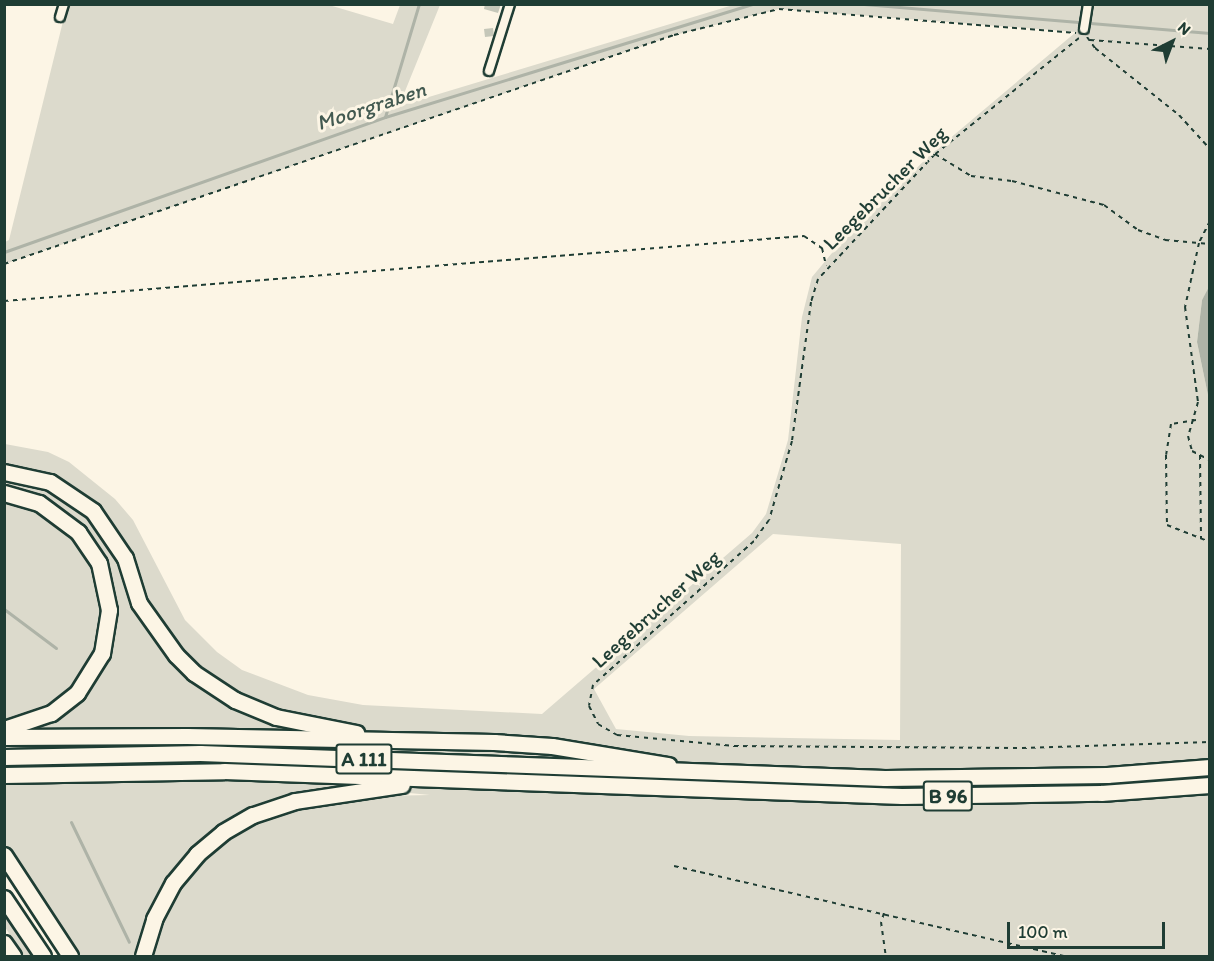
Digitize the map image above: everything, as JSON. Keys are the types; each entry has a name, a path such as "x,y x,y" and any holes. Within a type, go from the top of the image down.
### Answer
{"highway":[{"path":"4,471 50,482 93,511 124,558 139,603 159,634 188,667 215,688 276,717 403,741"},
{"path":"4,493 39,503 78,532 101,568 109,610 102,653 76,693 51,713 4,729"},
{"path":"4,737 178,735 552,746 724,774"},
{"name":"A 111","path":"4,757 200,753 724,774"},
{"name":"B 96","path":"724,774 976,778 1107,775 1209,767"},
{"name":"A 111","path":"4,775 201,771 441,781"},
{"path":"143,957 154,919 172,883 212,840 236,823 295,801 441,781"},
{"name":"B 96","path":"441,781 902,796 1101,794 1209,785"},
{"path":"4,855 70,957"},
{"path":"4,898 43,957"},
{"path":"4,943 13,957"}],"street":[{"path":"60,17 64,4"},
{"path":"489,71 510,4"},
{"path":"1085,31 1088,4"}],"path":[{"path":"4,264 674,35 779,9 1085,31 1089,40 1179,115 1209,149"},
{"name":"Leegebrucher Weg","path":"1085,31 936,154 826,267 818,279 811,302 792,441 769,520 754,541 593,685 588,700 593,718 605,729 624,736 734,746 1023,748 1209,742"},
{"path":"1089,40 1209,49"},
{"path":"936,154 971,176 1012,181 1104,205 1138,230 1165,240 1209,244"},
{"path":"1209,221 1199,243 1185,307 1198,402 1196,420 1188,436 1192,451 1209,460"},
{"path":"4,301 804,236 822,248 826,267"},
{"path":"1196,420 1171,424 1166,455 1167,525 1209,542"},
{"path":"1200,455 1201,540"},
{"path":"675,866 780,893 884,913 1065,957"},
{"path":"884,913 881,921 886,957"}],"shaded area":[{"path":"67,5 329,5 393,24 400,5 440,5 399,106 733,5 1209,5 1210,287 1202,300 1197,342 1209,400 1210,432 1209,956 150,956 167,906 182,882 199,861 249,825 304,806 380,796 430,795 347,787 202,840 138,956 76,956 5,846 5,730 33,729 51,721 5,723 5,444 48,452 69,462 115,499 133,520 185,620 217,652 242,670 308,695 363,705 542,714 752,533 766,514 788,440 802,317 812,277 842,241 929,156 1076,32 779,9 675,35 5,264 5,242 9,240","holes":["773,534 901,544 900,740 689,736 616,729 594,689"]},
{"path":"1209,287 1210,432 1209,400 1197,342 1202,300"},
{"path":"5,914 32,956 23,956 5,927"}],"building":[{"path":"485,4 501,4 498,13 484,9"},
{"path":"493,28 494,36 485,37 484,29"}],"waterway":[{"path":"385,117 419,4"},
{"name":"Moorgraben","path":"4,252 385,117 753,4"},
{"name":"Moorgraben","path":"864,4 1210,33"},
{"path":"4,609 56,648"},
{"path":"71,822 129,942"}]}
